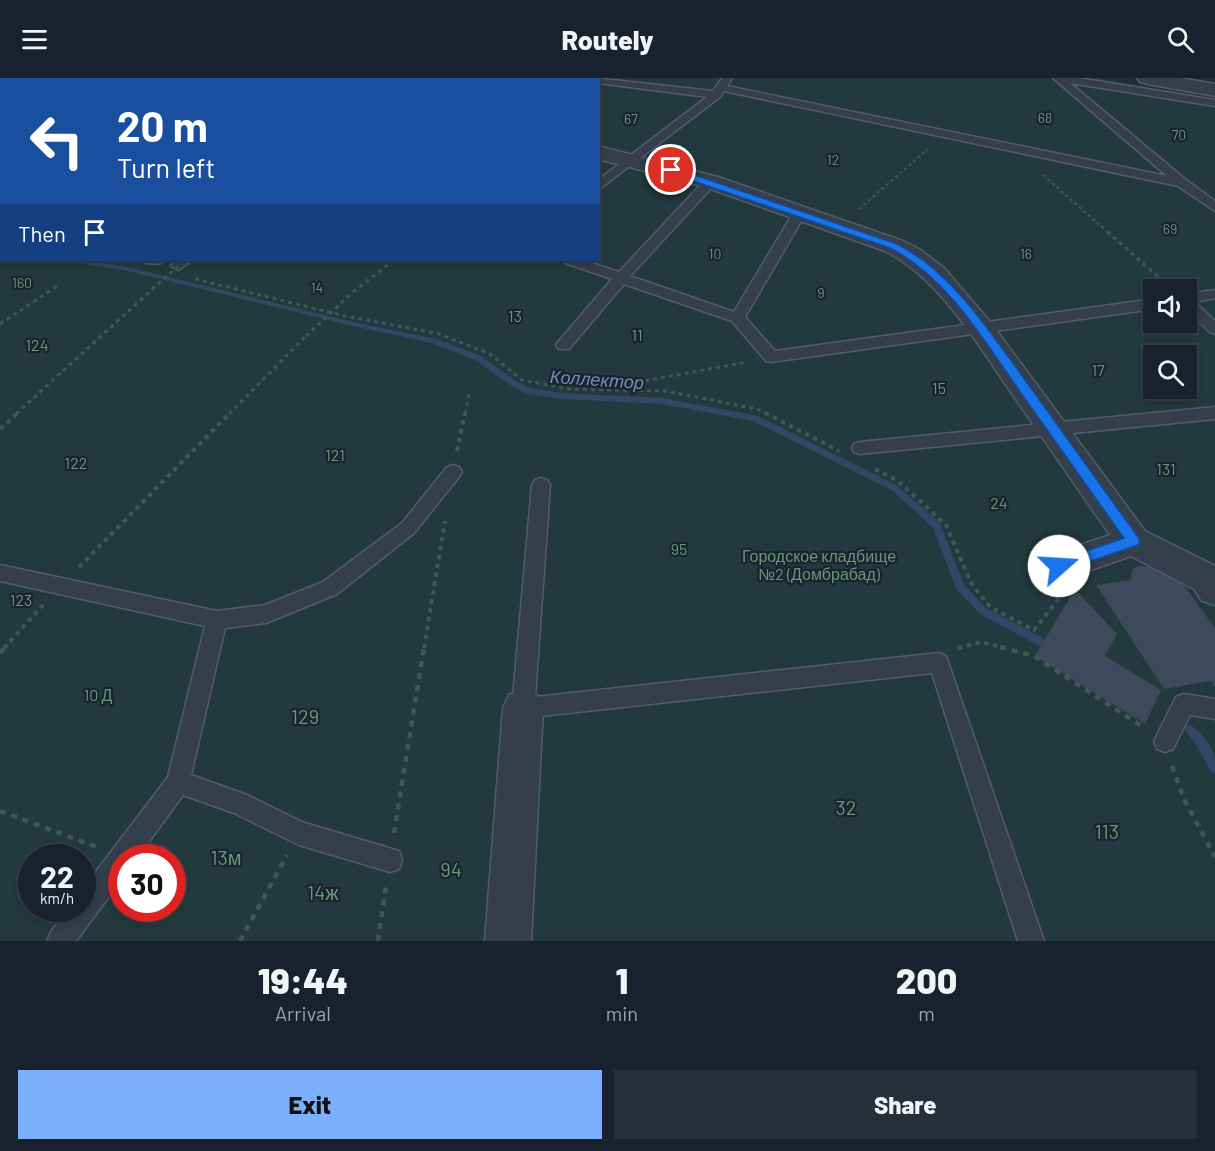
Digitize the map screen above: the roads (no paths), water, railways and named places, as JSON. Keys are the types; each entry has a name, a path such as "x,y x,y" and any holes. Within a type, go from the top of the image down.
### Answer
{"street":[{"path":"1147,78 1215,90"},
{"path":"600,152 632,158 710,182 894,246 910,254 935,274 981,329 1055,429 1133,541 1206,578 1215,590"},
{"path":"1059,566 1133,541"},
{"path":"508,941 523,708"}],"lane":[{"path":"1059,78 1215,103"},
{"path":"1059,78 1182,183 1215,207"},
{"path":"600,80 722,87 1015,150 1182,183"},
{"path":"600,184 722,87"},
{"path":"564,345 622,277 710,182"},
{"path":"737,318 800,213"},
{"path":"573,261 737,318 771,357 1143,306"},
{"path":"1197,298 1215,294"},
{"path":"1197,311 1215,329"},
{"path":"854,452 1215,413"},
{"path":"0,573 217,620 266,614 330,588 408,528 453,472"},
{"path":"540,485 523,708 939,663 1031,941"},
{"path":"132,844 178,782 217,620"},
{"path":"1165,741 1184,704 1215,709"},
{"path":"178,782 239,803 299,832 390,860"},
{"path":"60,941 108,877"}],"waterway":[{"name":"Коллектор","path":"81,261 128,269 353,324 434,341 478,358 528,391 562,396 662,401 755,418 895,488 937,526 960,587 983,611 1045,644"},
{"name":"Коллектор","path":"1190,730 1201,742 1215,768"}],"park label":[{"name":"68","path":"1045,117"},
{"name":"67","path":"631,118"},
{"name":"70","path":"1179,134"},
{"name":"12","path":"833,159"},
{"name":"69","path":"1170,228"},
{"name":"10","path":"715,253"},
{"name":"16","path":"1026,253"},
{"name":"160","path":"22,282"},
{"name":"14","path":"317,287"},
{"name":"9","path":"821,292"},
{"name":"13","path":"515,315"},
{"name":"11","path":"637,334"},
{"name":"124","path":"37,344"},
{"name":"17","path":"1098,369"},
{"name":"15","path":"939,387"},
{"name":"121","path":"335,454"},
{"name":"122","path":"76,462"},
{"name":"131","path":"1166,468"},
{"name":"24","path":"999,502"},
{"name":"95","path":"679,548"},
{"name":"Городское кладбище №2 (Домбрабад)","path":"819,564"},
{"name":"123","path":"21,599"},
{"name":"10 Д","path":"98,694"},
{"name":"129","path":"305,716"},
{"name":"32","path":"846,807"},
{"name":"113","path":"1107,831"},
{"name":"13м","path":"226,857"},
{"name":"94","path":"451,869"},
{"name":"14ж","path":"323,892"}]}
